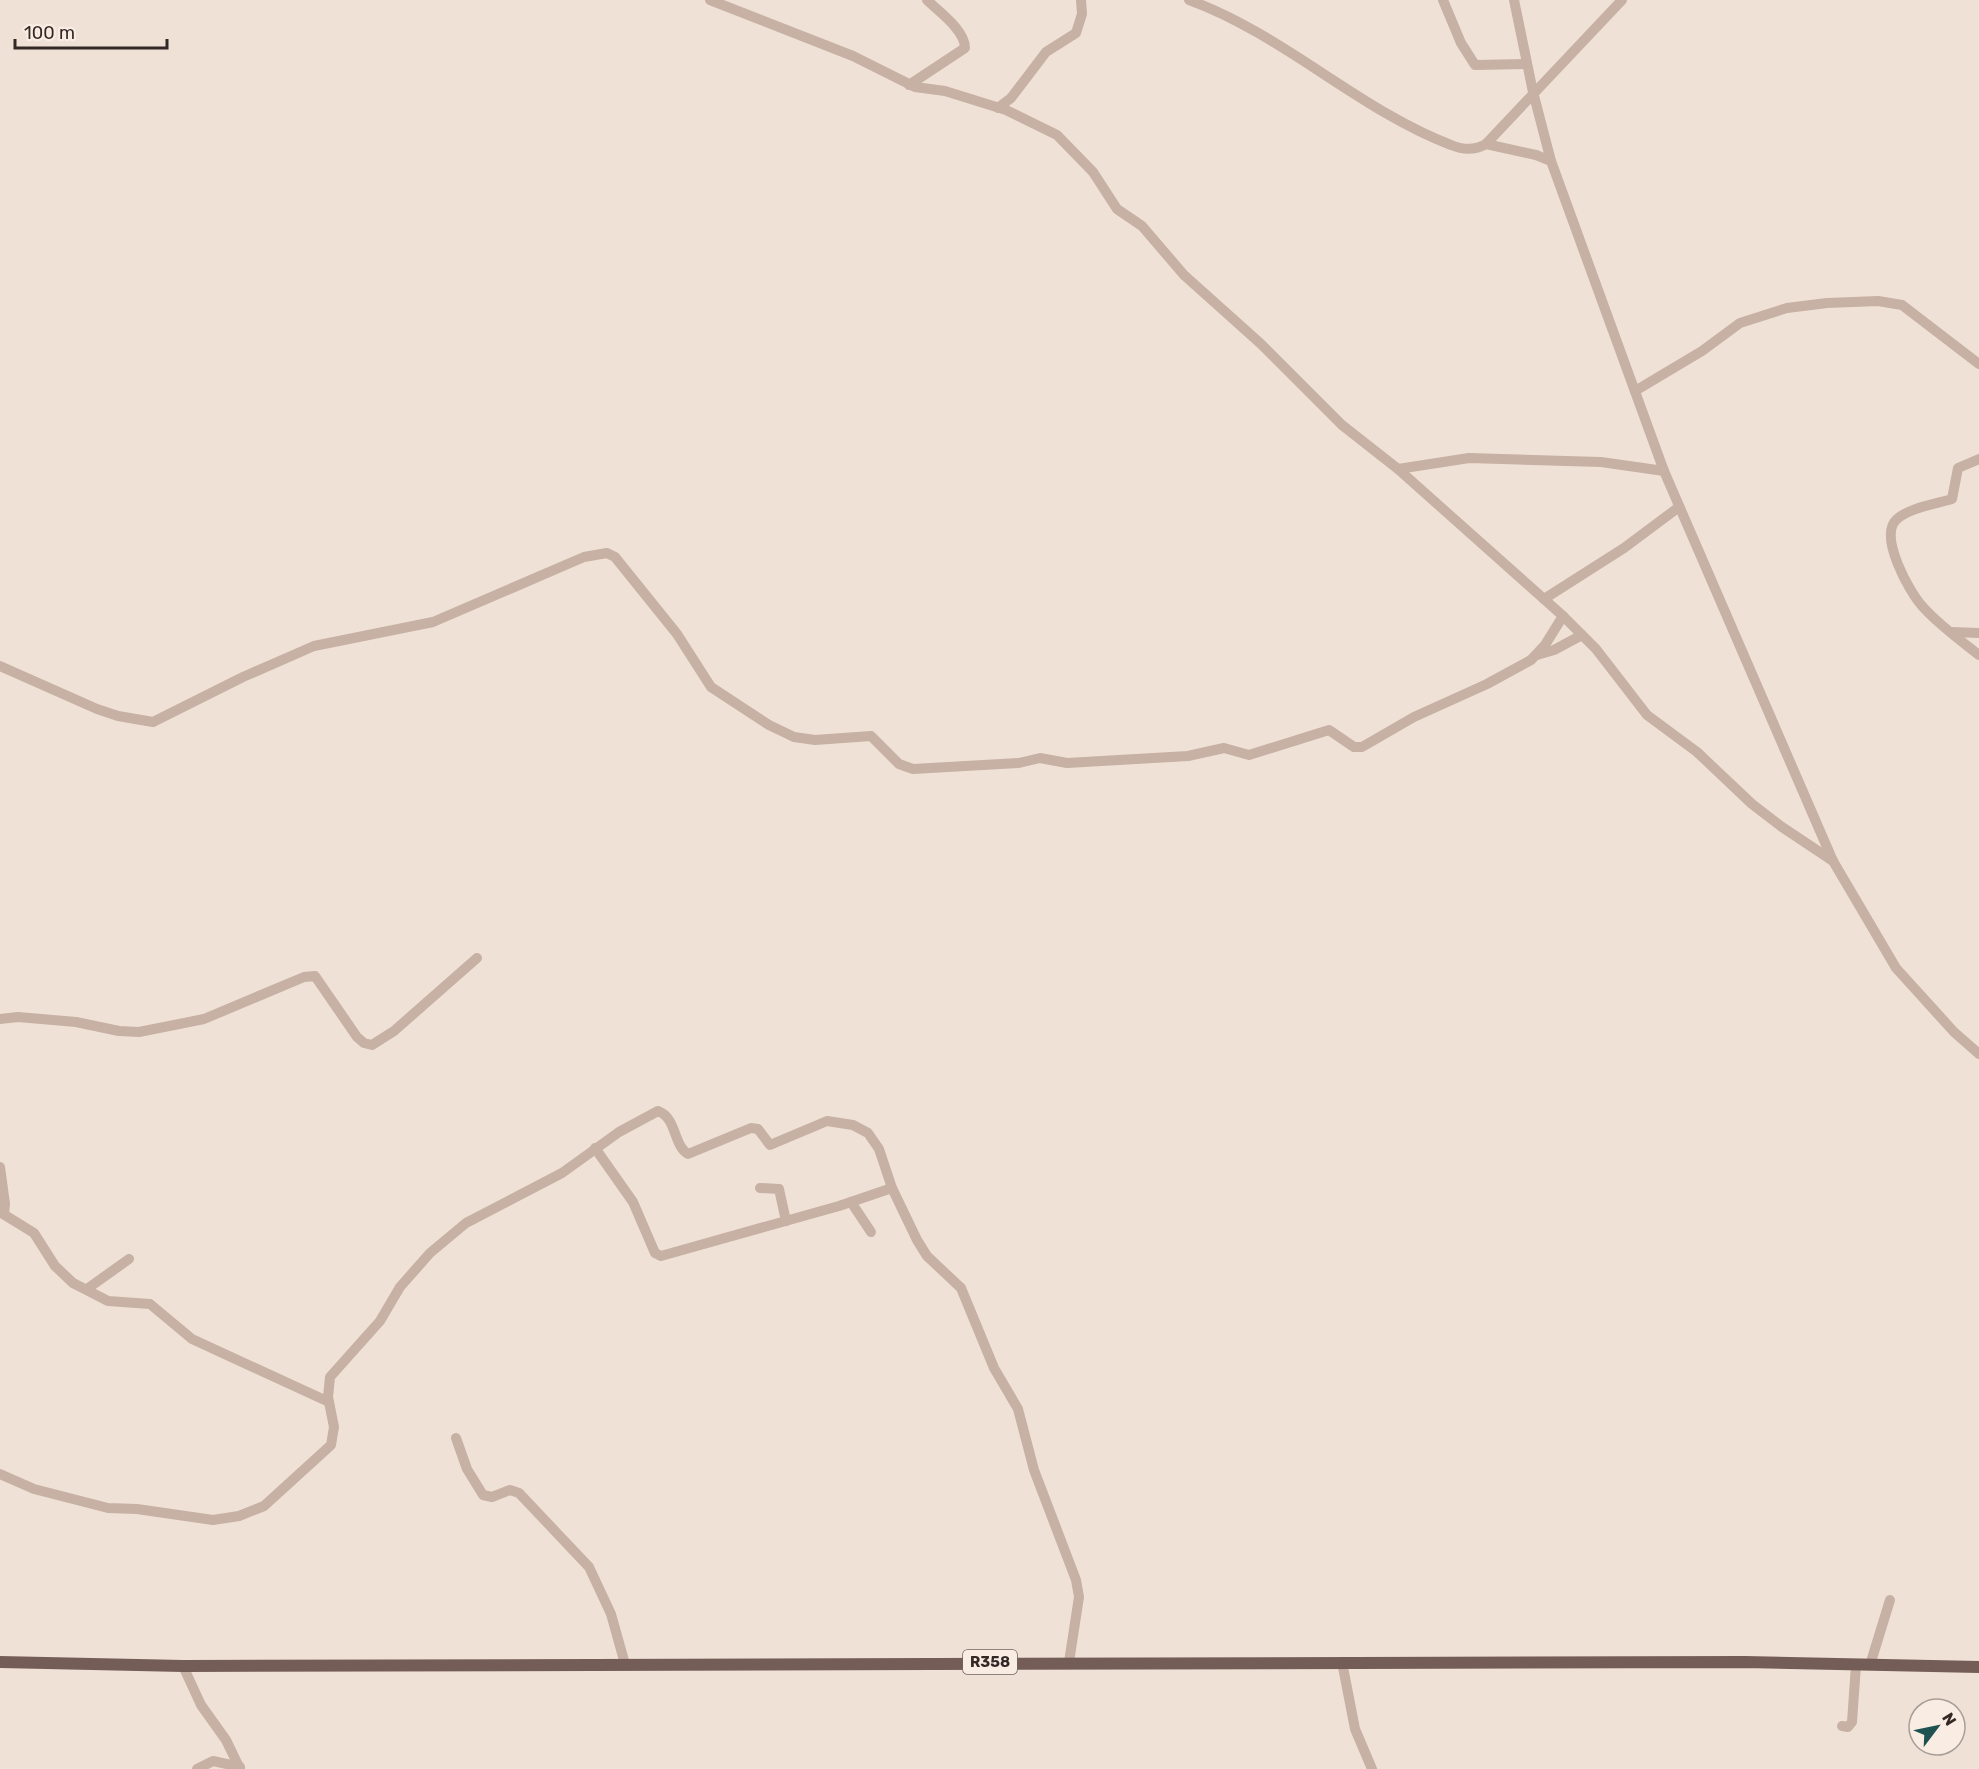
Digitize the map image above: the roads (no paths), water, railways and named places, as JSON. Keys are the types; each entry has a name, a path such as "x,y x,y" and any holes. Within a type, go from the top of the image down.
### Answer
{"main road":[{"name":"R358","path":"0,1662 183,1666 1745,1662 1979,1668"}],"street":[{"path":"710,0 853,56 909,85 920,89 945,91 1018,114 1045,128 1069,145 1093,172 1117,209 1142,226 1184,275 1261,344 1342,425 1398,469 1563,616 1582,635 1648,716 1697,752 1752,804 1782,828 1833,861"},
{"path":"909,85 965,48 965,42 959,32 927,0"},
{"path":"998,108 1011,98 1046,52 1076,33 1081,20 1081,0"},
{"path":"1189,0 1234,19 1385,111 1450,145 1472,150 1486,144 1622,0"},
{"path":"1443,0 1461,43 1474,64 1527,64"},
{"path":"1514,0 1533,92 1551,161 1664,471 1833,861 1896,968 1954,1032 1979,1054"},
{"path":"1486,144 1536,155 1551,161"},
{"path":"1635,390 1702,351 1740,322 1787,308 1827,303 1878,301 1902,305 1979,364"},
{"path":"1398,469 1469,458 1601,462 1664,471"},
{"path":"1979,459 1958,468 1952,499 1897,518 1890,528 1894,552 1908,585 1922,606 1979,655"},
{"path":"1544,599 1624,548 1679,507"},
{"path":"0,666 97,710 118,717 153,722 253,672 314,646 433,622 584,557 607,553 615,557 677,634 711,687 769,725 794,737 815,740 871,736 899,764 913,769 1006,764 1040,758 1067,764 1188,756 1224,748 1249,755 1329,730 1354,747 1362,747 1414,717 1487,684 1537,655 1554,650 1582,635"},
{"path":"1537,655 1563,616"},
{"path":"1951,632 1979,633"},
{"path":"0,1019 18,1017 76,1022 119,1031 140,1032 204,1019 304,977 315,976 357,1037 372,1045 394,1031 477,958"},
{"path":"0,1474 34,1489 108,1508 137,1509 213,1520 239,1516 272,1501 306,1465 328,1449 334,1427 328,1402 330,1377 380,1321 400,1287 430,1253 466,1223 562,1173 596,1148 658,1111 669,1121 687,1154 751,1128 758,1130 768,1143 773,1144 822,1122 834,1121 853,1125 869,1134 879,1149 892,1188 927,1256 954,1281 965,1295 994,1368 1018,1409 1034,1470 1078,1588 1069,1662"},
{"path":"596,1148 633,1202 657,1255 675,1254 892,1188"},
{"path":"0,1167 5,1204 2,1213 34,1233 55,1266 74,1283 108,1300 150,1304 192,1339 328,1402"},
{"path":"760,1188 779,1189 786,1221"},
{"path":"851,1202 871,1232"},
{"path":"87,1289 129,1259"},
{"path":"456,1438 467,1469 483,1495 492,1497 510,1490 519,1493 585,1561 610,1614 625,1664"},
{"path":"1870,1665 1890,1600"},
{"path":"1342,1662 1355,1729 1372,1769"},
{"path":"1842,1726 1848,1726 1852,1722 1856,1665"},
{"path":"183,1666 201,1705 226,1740 240,1768"},
{"path":"197,1769 213,1761 240,1768"}]}
